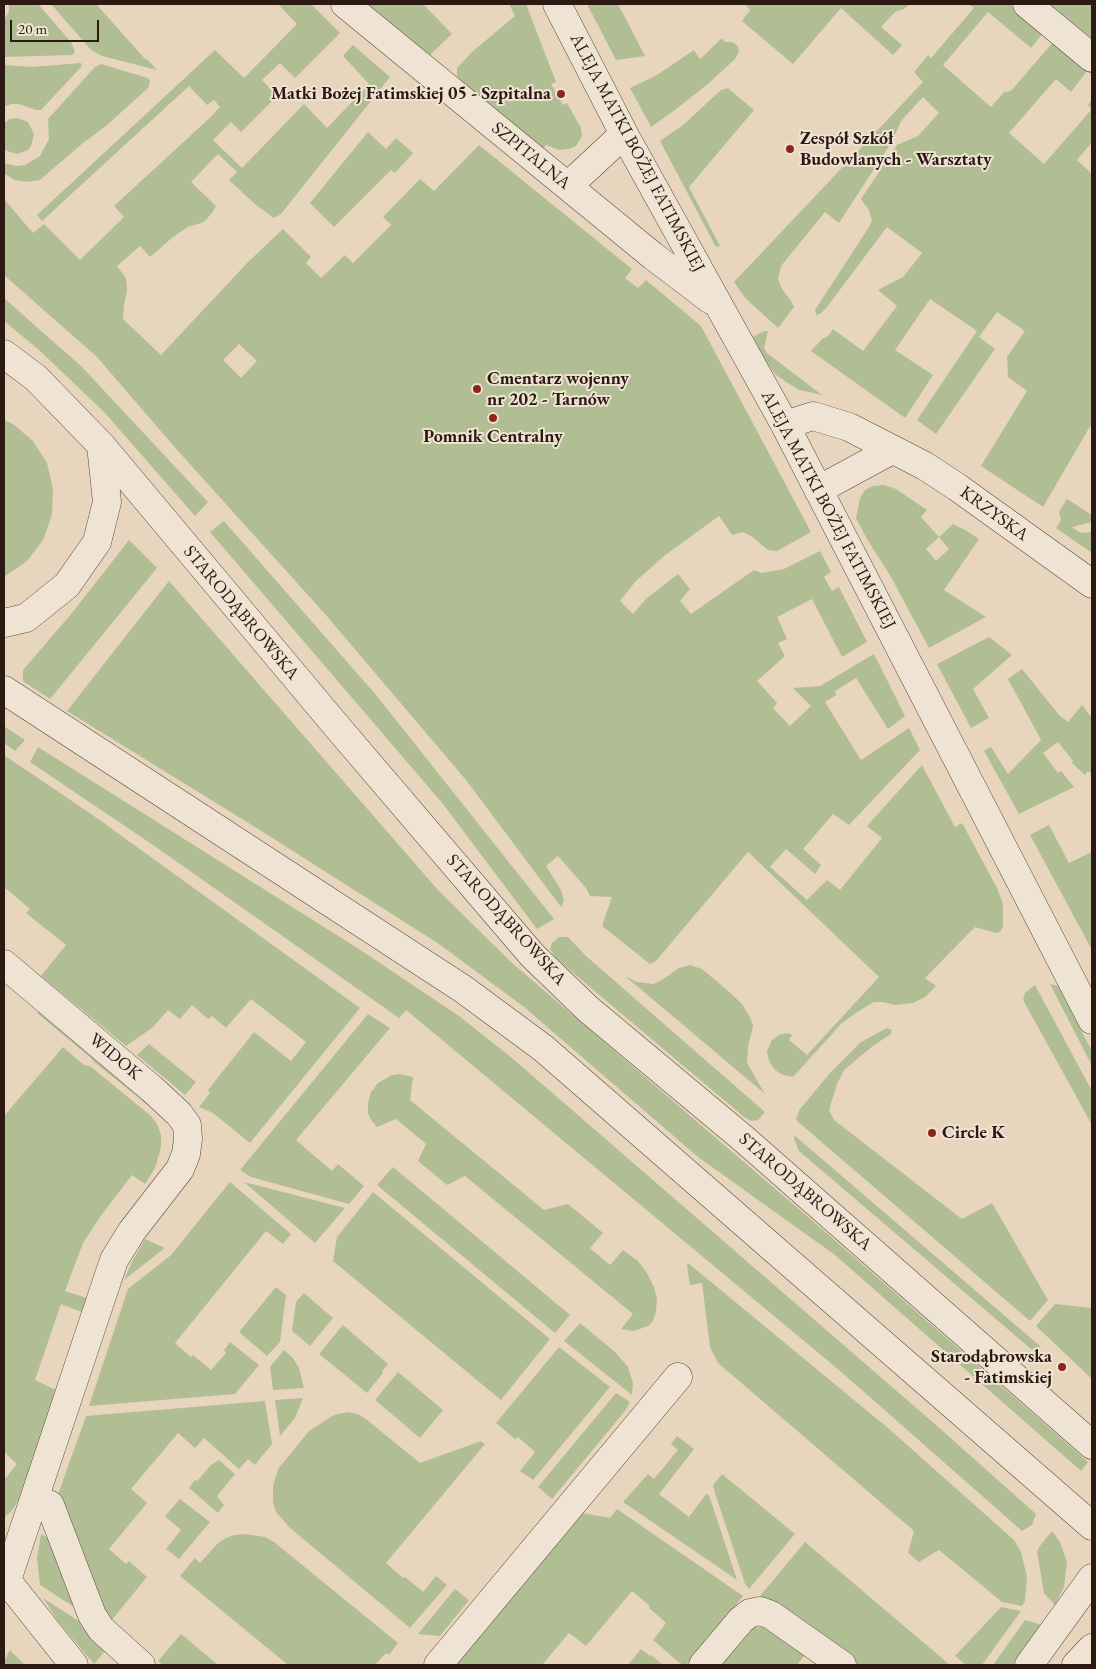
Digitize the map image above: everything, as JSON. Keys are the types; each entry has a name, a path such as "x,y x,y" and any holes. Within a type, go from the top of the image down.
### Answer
{"street":[{"name":"SZPITALNA","path":"344,4 720,307"},
{"name":"ALEJA MATKI BOŻEJ FATIMSKIEJ","path":"557,4 624,134 785,425 1092,1020"},
{"path":"1027,4 1092,58"},
{"path":"568,186 624,134"},
{"name":"STARODĄBROWSKA","path":"4,355 36,378 101,445 532,955 588,1009 745,1140 1092,1445"},
{"name":"KRZYSKA","path":"785,425 813,416 849,427 925,466 1092,584"},
{"path":"4,623 26,618 67,586 97,542 107,502 101,445"},
{"path":"818,490 892,450"},
{"path":"4,690 462,989 543,1048 1092,1526"},
{"name":"WIDOK","path":"4,964 179,1114 187,1125 188,1139 186,1154 180,1169 132,1231 114,1260 36,1498"},
{"path":"438,1665 678,1377"},
{"path":"74,1665 27,1608 6,1578 36,1498 50,1504 92,1615 100,1629 117,1646 142,1665"},
{"path":"1029,1665 1092,1578"},
{"path":"703,1665 741,1620 750,1613 760,1611 771,1615 842,1665"},
{"path":"1076,1665 1092,1648"}],"green space":[{"path":"9,4 38,4 71,42 75,52 72,55 4,57 4,20 9,12"},
{"path":"51,4 96,4 157,70 102,56 91,50"},
{"path":"278,4 311,4 340,33 295,78 280,63 262,80 277,96 241,132 231,122 213,140 242,168 304,104 327,128 369,84 343,56 353,45 390,77 281,214 274,218 256,205 229,180 237,172 218,154 191,182 216,206 204,222 188,227 150,257 140,246 117,266 126,278 127,291 123,319 161,355 247,263 283,229 311,257 306,263 321,278 345,255 353,263 391,225 383,217 420,179 434,191 479,145 632,269 625,278 638,288 646,280 701,326 811,532 777,551 768,550 743,532 732,535 719,516 664,556 635,582 620,601 633,614 647,598 678,574 690,589 680,601 691,614 754,570 762,573 784,569 820,551 831,572 824,577 832,591 839,587 867,642 842,657 812,599 777,617 787,639 778,643 785,656 757,681 777,703 773,708 790,726 811,706 793,688 820,686 874,654 905,716 888,729 856,678 835,691 836,695 825,702 861,760 909,728 920,750 849,825 833,814 803,849 821,865 815,874 786,849 770,867 807,900 827,880 840,890 882,838 867,826 922,765 955,827 962,823 997,888 1003,904 1003,926 1000,932 996,933 975,927 925,978 936,986 925,997 913,1003 895,1005 874,1002 857,1012 842,1023 793,1077 783,1075 775,1070 769,1061 767,1051 772,1040 779,1035 787,1033 792,1035 789,1040 807,1055 879,977 748,852 656,961 650,964 602,926 612,897 590,896 586,888 558,856 546,866 561,890 564,901 561,907 466,780 325,614 178,451 97,357 4,275 4,199 33,233 44,224 80,260 124,217 114,206 220,107 214,100 207,105 189,86 42,221 37,215 215,50 244,78 297,24","holes":["239,344 257,361 241,378 223,360"]},
{"path":"366,4 423,4 452,34 430,55"},
{"path":"509,4 526,4 556,82 551,84 563,105 567,103 581,128 582,136 576,146 559,150 546,145 542,150 457,76 457,68 472,52 515,16"},
{"path":"587,4 618,4 645,56 616,60"},
{"path":"745,4 910,4 904,9 895,12 881,27 902,45 893,55 841,8 793,64 742,21 750,10"},
{"path":"969,4 1010,4 1043,33 1031,48 988,12 943,65 991,107 1004,92 1011,91 1053,42 1087,71 1071,92 1056,79 1009,133 1044,164 1092,109 1092,142 1077,160 1092,174 1092,423 1043,507 981,466 1027,391 1008,377 1007,357 1025,331 997,312 979,337 995,349 936,434 917,420 977,331 930,299 895,350 933,375 905,418 811,351 833,329 863,351 897,306 878,290 903,277 922,253 887,227 827,307 820,314 816,315 815,310 872,220 869,210 861,199 897,145 918,136 939,113 923,97 901,121 891,143 839,223 825,212 781,266 778,279 794,307 778,328 745,298 734,282 923,82 914,72 928,55 931,58 974,8"},
{"path":"1046,4 1092,4 1092,40"},
{"path":"722,38 725,42 732,42 738,46 739,52 735,59 709,83 651,127 630,88 657,75 694,50 700,59"},
{"path":"81,63 82,66 41,110 19,104 11,104 4,107 4,65 31,67"},
{"path":"101,64 148,78 150,82 148,88 106,126 40,180 27,182 14,180 4,173 4,163 16,166 25,165 40,156 49,139 48,119 95,67"},
{"path":"728,88 754,110 689,187 720,246 716,247 660,141 683,125 721,90"},
{"path":"1092,99 1092,109 1088,105"},
{"path":"17,118 28,122 34,134 28,150 17,154 4,149 4,123 10,119"},
{"path":"368,132 386,149 396,138 413,153 395,173 391,170 334,227 310,203"},
{"path":"4,298 82,367 208,502 195,516 105,413 38,349 4,321"},
{"path":"768,331 764,348 767,353 822,395 800,390 775,374 753,337"},
{"path":"4,420 13,424 33,441 47,463 53,489 52,515 43,540 27,561 4,577"},
{"path":"884,485 896,489 927,510 921,517 939,537 953,524 979,539 944,590 986,617 929,648 891,577 856,518 860,498 865,490 873,486","holes":["939,537 949,549 936,561 926,549"]},
{"path":"1067,499 1092,515 1092,522 1072,527 1081,533 1092,532 1092,553 1056,528 1061,520 1059,512"},
{"path":"224,521 376,695 554,919 537,929 443,804 210,532"},
{"path":"129,540 157,568 50,699 23,681 23,670 72,613"},
{"path":"169,581 438,890 511,962 822,1229 1088,1462 1081,1471 835,1255 698,1157 524,1007 439,944 67,711"},
{"path":"989,637 1012,655 973,689 989,718 971,728 937,664"},
{"path":"1022,669 1059,715 1068,722 1082,705 1092,718 1092,774 1088,771 1085,775 1072,763 1073,761 1058,742 1043,753 1058,773 1061,771 1074,787 1019,814 984,751 991,747 1008,774 1041,740 1008,679"},
{"path":"4,726 25,740 15,751 4,743"},
{"path":"38,747 359,949 459,1016 512,1058 936,1425 1036,1514 1032,1525 1022,1531 839,1370 406,1010 399,1018 153,845 30,762"},
{"path":"4,755 94,816 360,1008 250,1143 213,1113 199,1107 210,1093 208,1090 254,1032 291,1061 306,1042 251,999 226,1028 212,1016 208,1019 192,1005 180,1019 168,1010 152,1028 126,1046 41,976 66,945 26,913 30,909 4,887"},
{"path":"1049,825 1069,863 1092,852 1092,950 1030,835"},
{"path":"559,937 568,937 586,956 765,1112 758,1120 751,1121 744,1117 556,958 550,949 552,943"},
{"path":"690,965 702,969 726,989 742,1004 750,1017 753,1026 748,1046 747,1063 765,1094 625,976 637,982 653,984 679,968"},
{"path":"1050,984 1058,986 1092,1051 1092,1066"},
{"path":"1035,985 1092,1091 1092,1125 1023,1000 1025,993"},
{"path":"41,1011 149,1100 160,1115 37,1013"},
{"path":"368,1014 390,1028 296,1140 332,1171 338,1164 364,1186 349,1204 251,1177 240,1170"},
{"path":"887,1028 892,1030 891,1034 874,1045 844,1070 837,1084 829,1110 834,1120 962,1219 992,1203 1048,1300 1030,1321 797,1121 796,1118 800,1109 830,1073 861,1042"},
{"path":"149,1044 196,1082 185,1095 137,1055"},
{"path":"63,1047 84,1065 90,1066 151,1116 157,1124 161,1135 161,1147 155,1168 145,1184 132,1175 83,1243 65,1291 87,1298 82,1312 61,1304 35,1380 56,1390 19,1499 4,1518 4,1480 17,1464 4,1452 4,1116"},
{"path":"400,1074 413,1077 410,1100 544,1210 568,1204 603,1233 590,1248 610,1265 623,1250 638,1261 654,1287 657,1299 653,1321 648,1326 634,1331 621,1329 633,1314 465,1176 447,1185 418,1161 426,1144 396,1119 377,1127 368,1113 371,1092 378,1083 392,1075"},
{"path":"794,1135 1040,1346 1038,1355 799,1151"},
{"path":"393,1167 570,1315 555,1333 377,1185"},
{"path":"230,1182 291,1234 283,1244 266,1231 175,1343 191,1357 193,1355 211,1370 226,1353 224,1350 230,1342 259,1365 235,1394 89,1406 128,1289 171,1255"},
{"path":"244,1182 345,1208 315,1243"},
{"path":"373,1192 550,1339 501,1400 333,1261 337,1237"},
{"path":"145,1239 165,1248 124,1280 132,1262"},
{"path":"688,1263 888,1428 1014,1540 1021,1552 1027,1577 1025,1601 1022,1606 1002,1602 939,1550 919,1562 908,1553 914,1531 718,1363 710,1347 702,1283 690,1285"},
{"path":"276,1287 286,1295 280,1342 267,1356 239,1332"},
{"path":"304,1293 333,1318 310,1346 292,1331 296,1302"},
{"path":"1055,1304 1092,1308 1092,1379 1036,1326"},
{"path":"580,1323 615,1352 628,1367 633,1383 632,1395 564,1341"},
{"path":"343,1325 388,1364 367,1393 319,1354"},
{"path":"559,1347 610,1387 533,1480 520,1471 535,1452 518,1437 515,1439 496,1423"},
{"path":"284,1350 293,1358 299,1368 304,1388 273,1390 270,1367"},
{"path":"398,1372 443,1410 420,1438 375,1400"},
{"path":"616,1393 630,1402 625,1411 552,1499 538,1487"},
{"path":"303,1398 295,1418 280,1436 275,1400"},
{"path":"265,1401 272,1444 255,1465 248,1459 239,1469 204,1438 195,1448 178,1433 131,1489 147,1503 109,1549 126,1564 129,1561 147,1577 110,1622 56,1500 86,1416"},
{"path":"347,1412 358,1414 366,1419 420,1463 481,1441 485,1444 386,1563 423,1592 436,1576 447,1585 410,1628 290,1528 276,1512 273,1502 273,1486 278,1469 309,1431 334,1415"},
{"path":"677,1436 694,1449 659,1494 689,1517 706,1494 709,1495 737,1580 623,1502 648,1474 654,1479 678,1450 671,1444"},
{"path":"219,1460 235,1474 217,1496 224,1505 218,1513 189,1488 211,1465"},
{"path":"722,1474 795,1534 749,1589 745,1584 713,1485"},
{"path":"180,1499 210,1522 179,1559 166,1549 181,1530 165,1516"},
{"path":"617,1509 743,1596 686,1665 682,1665 653,1640 666,1623 632,1591 586,1646 569,1633 542,1665 451,1665 577,1512 610,1518"},
{"path":"1052,1531 1060,1542 1067,1562 1064,1587 1055,1605 1044,1593 1037,1552"},
{"path":"41,1534 54,1541 82,1612 40,1585 37,1558"},
{"path":"245,1534 265,1537 274,1542 398,1643 389,1655 386,1653 375,1665 288,1665 180,1576 195,1558 200,1563 224,1539 234,1535"},
{"path":"805,1542 950,1665 859,1665 760,1596"},
{"path":"455,1589 469,1600 440,1636 418,1634"},
{"path":"43,1598 88,1627 109,1646 94,1664 58,1621"},
{"path":"1001,1607 1021,1611 982,1665 966,1665 955,1656"},
{"path":"1025,1620 1042,1625 1013,1665 993,1665"},
{"path":"747,1627 774,1628 808,1651 797,1665 716,1665"},
{"path":"181,1634 216,1663 215,1665 163,1665 158,1661"},
{"path":"641,1649 651,1655 663,1665 628,1665"},
{"path":"10,1650 25,1665 4,1665"}],"place":[{"name":"Matki Bożej Fatimskiej 05 - Szpitalna","path":"561,94"},
{"name":"Zespół Szkół Budowlanych - Warsztaty","path":"790,149"},
{"name":"Cmentarz wojenny nr 202 - Tarnów","path":"477,389"},
{"name":"Pomnik Centralny","path":"493,418"},
{"name":"Circle K","path":"932,1133"},
{"name":"Starodąbrowska - Fatimskiej","path":"1062,1367"}]}
